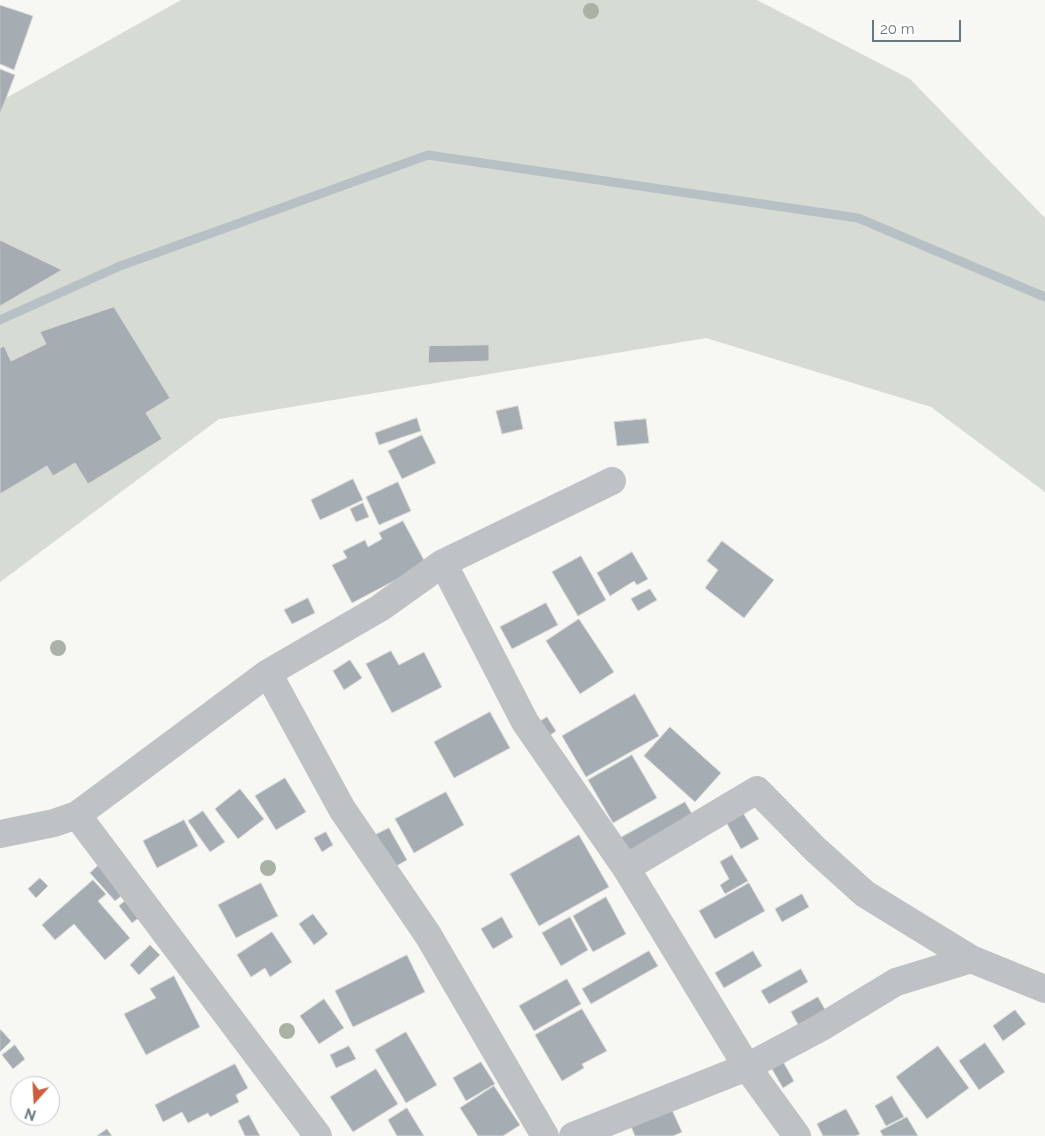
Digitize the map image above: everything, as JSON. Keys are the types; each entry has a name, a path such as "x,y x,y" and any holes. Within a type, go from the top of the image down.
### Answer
{"street":[{"path":"0,834 54,823 77,815 268,673 380,608 442,563 612,481"},
{"path":"442,563 524,722 626,868 747,1067 797,1136"},
{"path":"268,673 342,809 428,935 545,1136"},
{"path":"626,868 758,790 815,850 865,894 972,959 1045,989"},
{"path":"77,815 318,1136"},
{"path":"572,1136 747,1067 820,1028 896,982 972,959"}],"shaded area":[{"path":"181,0 757,0 910,79 1045,218 1045,492 931,407 706,338 219,419 0,582 0,107 6,98"}],"building":[{"path":"0,5 33,16 14,70 0,64"},
{"path":"0,69 15,75 0,114"},
{"path":"0,240 62,270 0,306"},
{"path":"114,307 170,398 146,413 162,439 88,484 75,463 53,476 47,466 0,494 0,348 4,346 11,361 46,344 40,332"},
{"path":"489,345 489,361 428,363 429,346"},
{"path":"518,406 523,429 502,434 496,411"},
{"path":"417,418 421,431 379,445 375,433"},
{"path":"646,419 649,443 617,446 614,422"},
{"path":"422,435 436,463 402,479 388,451"},
{"path":"353,479 363,500 320,520 311,500"},
{"path":"398,482 411,511 379,525 366,497"},
{"path":"363,503 369,517 356,522 350,509"},
{"path":"403,521 426,564 352,603 332,565 347,558 343,551 365,540 368,547 382,539 379,533"},
{"path":"722,541 774,580 744,618 705,588 718,570 707,561"},
{"path":"632,552 648,579 637,585 634,581 610,596 597,573"},
{"path":"581,556 606,600 578,616 552,572"},
{"path":"650,589 657,600 638,611 631,599"},
{"path":"308,598 315,613 292,624 284,610"},
{"path":"546,603 558,625 512,649 500,627"},
{"path":"579,619 614,672 580,694 546,641"},
{"path":"391,651 399,665 424,652 442,687 392,713 366,664"},
{"path":"350,660 362,678 344,690 333,671"},
{"path":"635,694 659,736 586,777 562,736"},
{"path":"490,712 510,748 454,778 434,742"},
{"path":"547,717 556,731 546,738 536,724"},
{"path":"670,727 721,773 695,802 644,756"},
{"path":"632,755 657,798 613,823 588,780"},
{"path":"285,778 306,812 276,830 255,796"},
{"path":"240,789 264,819 238,839 215,809"},
{"path":"446,792 464,825 414,853 395,819"},
{"path":"685,802 695,819 630,855 620,838"},
{"path":"203,811 225,842 210,852 188,821"},
{"path":"743,813 759,839 741,849 726,822"},
{"path":"184,820 198,846 157,868 143,841"},
{"path":"389,828 407,860 389,870 371,837"},
{"path":"326,832 333,845 322,852 314,838"},
{"path":"579,835 609,887 539,926 510,874"},
{"path":"732,855 748,881 725,894 720,885 729,879 720,862"},
{"path":"101,863 126,892 115,901 90,873"},
{"path":"40,878 48,886 36,898 28,889"},
{"path":"93,880 106,894 98,901 130,938 105,960 74,924 55,940 42,925"},
{"path":"261,883 278,916 236,938 218,905"},
{"path":"749,883 765,911 715,939 699,911"},
{"path":"802,894 809,907 782,922 775,909"},
{"path":"131,896 145,913 132,923 119,906"},
{"path":"606,897 626,934 593,952 573,916"},
{"path":"313,914 328,934 314,945 299,924"},
{"path":"502,917 513,937 493,949 481,929"},
{"path":"570,917 588,950 561,966 542,933"},
{"path":"272,932 292,962 270,977 265,968 251,977 237,955"},
{"path":"150,945 160,955 139,975 130,965"},
{"path":"649,951 658,966 591,1004 582,989"},
{"path":"753,951 762,966 724,988 715,973"},
{"path":"407,955 425,992 353,1027 335,991"},
{"path":"801,969 808,982 769,1004 761,991"},
{"path":"174,976 200,1027 146,1055 124,1014 156,998 150,989"},
{"path":"567,979 581,1004 534,1031 519,1006"},
{"path":"818,997 827,1013 800,1028 791,1012"},
{"path":"324,999 344,1028 319,1044 300,1016"},
{"path":"582,1009 607,1051 582,1064 584,1068 562,1081 535,1035"},
{"path":"1015,1010 1026,1024 1003,1041 993,1026"},
{"path":"0,1029 11,1041 0,1052"},
{"path":"406,1032 437,1085 406,1103 375,1050"},
{"path":"985,1043 1005,1072 979,1090 959,1061"},
{"path":"15,1045 25,1059 13,1069 2,1055"},
{"path":"349,1046 356,1059 336,1068 330,1055"},
{"path":"938,1046 969,1088 927,1119 896,1077"},
{"path":"781,1058 794,1081 783,1088 769,1064"},
{"path":"481,1062 495,1084 466,1101 453,1078"},
{"path":"235,1064 248,1088 236,1095 239,1102 210,1117 208,1113 188,1123 182,1112 163,1122 155,1105"},
{"path":"376,1069 398,1104 353,1132 330,1097"},
{"path":"494,1086 520,1125 503,1136 478,1136 460,1108"},
{"path":"892,1096 904,1117 886,1126 875,1106"},
{"path":"668,1101 682,1132 673,1136 635,1136 628,1119"},
{"path":"407,1108 424,1136 397,1136 388,1120"},
{"path":"846,1109 860,1134 856,1136 823,1136 817,1124"},
{"path":"249,1115 260,1136 245,1136 238,1121"},
{"path":"907,1117 918,1136 883,1136 880,1131"},
{"path":"107,1129 112,1136 97,1136"}],"waterway":[{"path":"0,320 120,266 428,155 858,218 1045,297"}]}
